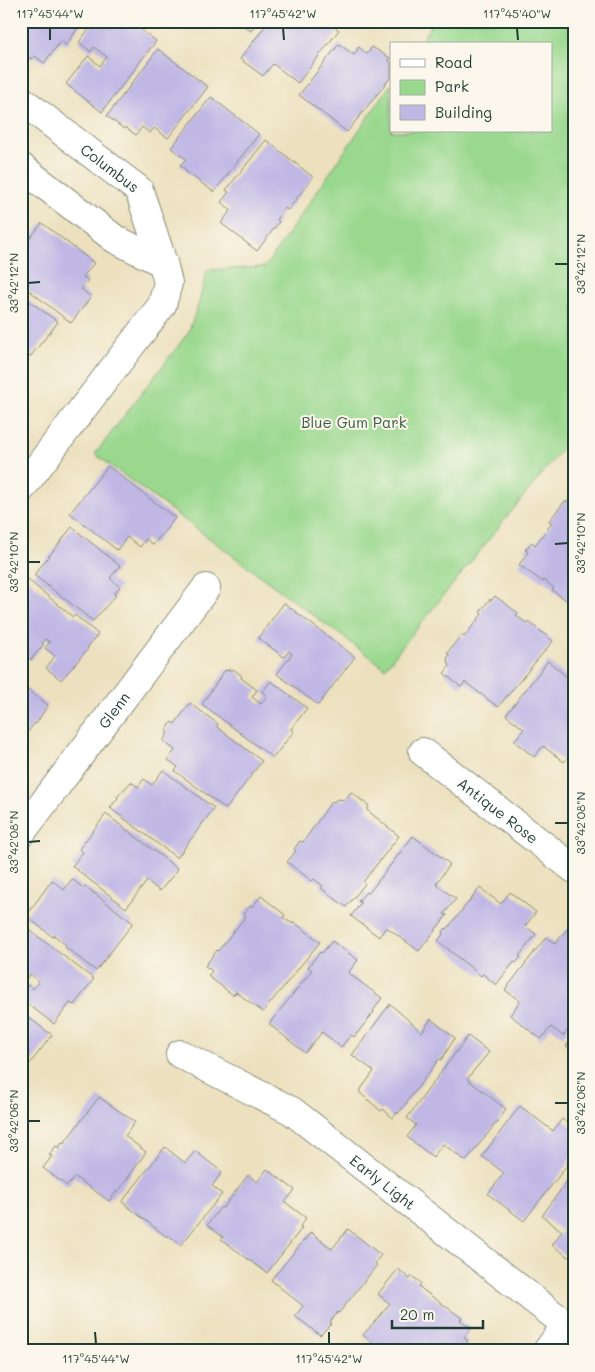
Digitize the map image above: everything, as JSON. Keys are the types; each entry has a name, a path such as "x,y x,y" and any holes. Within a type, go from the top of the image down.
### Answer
{"street":[{"name":"Columbus","path":"21,100 139,190 168,283 162,306 21,489"},
{"path":"21,167 114,239 163,263"},
{"name":"Glenn","path":"21,833 206,588"},
{"name":"Antique Rose","path":"423,752 574,869"},
{"name":"Early Light","path":"180,1054 292,1110 570,1328"},
{"path":"546,1351 570,1328"}],"green space":[{"name":"Blue Gum Park","path":"434,21 574,21 574,434 385,668 95,454 188,333 199,303 207,270 265,267 390,85 390,132 552,132 552,42 420,42"}],"building":[{"path":"21,21 83,21 66,45 61,41 44,63 35,56 31,59 21,52 23,49 21,48"},
{"path":"95,21 130,21 156,41 102,112 66,84 88,56 100,66 107,57 94,47 91,52 79,42"},
{"path":"234,21 258,21 251,31 242,25 241,27"},
{"path":"269,21 326,21 339,30 298,83 273,64 263,76 240,59"},
{"path":"339,44 354,55 359,47 367,54 372,47 390,58 388,60 390,61 390,78 347,132 299,95"},
{"path":"158,49 208,87 168,138 154,128 150,133 142,127 136,135 125,127 124,129 107,116"},
{"path":"211,97 259,134 214,192 185,171 180,165 186,159 171,148"},
{"path":"266,140 313,177 288,210 285,208 277,220 279,222 257,251 221,223 231,210 221,202 229,192 226,190"},
{"path":"42,223 94,263 83,277 88,280 81,289 91,297 71,323 21,284 21,250"},
{"path":"21,295 58,322 30,357 23,352 21,354"},
{"path":"108,466 175,518 153,545 146,539 140,547 127,537 117,550 70,513"},
{"path":"574,500 574,606 552,590 554,588 544,580 543,582 519,565 528,552 525,550 532,542 535,545 552,523 549,521 564,502"},
{"path":"72,527 120,566 110,578 120,587 114,594 116,595 93,621 34,575"},
{"path":"27,579 73,617 75,615 98,634 88,649 61,680 46,668 55,656 45,648 50,642 45,639 42,643 44,644 31,660 21,652 21,586"},
{"path":"495,596 518,613 516,616 528,624 529,622 553,641 498,707 465,682 461,687 444,673 450,666 447,660 449,654 447,653 461,635 464,637 482,614 480,612 490,599 491,601"},
{"path":"284,603 355,657 318,705 277,674 292,654 289,651 284,657 258,638"},
{"path":"548,661 574,683 574,750 564,762 543,746 534,757 514,741 524,729 506,715"},
{"path":"229,669 231,671 233,669 242,676 241,678 257,690 252,697 261,704 267,696 262,692 271,681 307,708 291,729 294,731 273,758 202,704 225,670"},
{"path":"21,685 48,705 36,724 21,740"},
{"path":"190,703 218,724 217,727 262,761 226,809 175,771 178,767 168,760 175,750 163,741 168,733 166,731 172,722 175,724"},
{"path":"163,770 214,808 177,858 110,808 131,782 138,787 144,779 152,785"},
{"path":"351,792 369,806 367,810 399,836 346,907 321,888 323,886 314,879 312,881 287,862 296,851 294,849 300,841 303,842 332,801 338,799 345,800"},
{"path":"106,814 178,869 160,891 147,881 126,908 72,866 83,852 79,849"},
{"path":"413,836 450,864 436,884 456,899 444,914 447,915 419,951 386,927 379,937 351,916 361,903 358,901 366,892 368,894"},
{"path":"72,879 83,888 85,886 133,923 96,971 65,947 66,945 54,935 53,937 26,916 52,880 64,890"},
{"path":"480,888 501,904 510,892 536,912 525,926 536,934 519,956 521,957 516,963 514,962 496,985 483,974 481,976 438,941 442,933"},
{"path":"261,896 285,915 283,918 293,924 294,922 320,942 263,1012 236,992 233,995 208,976 212,971 205,966 246,916 243,914"},
{"path":"24,926 94,979 74,1005 70,1003 54,1024 21,999 21,994 28,985 33,989 39,982 30,974 24,982 21,980 21,929"},
{"path":"567,929 574,934 574,1022 563,1036 551,1027 541,1039 510,1015 520,1001 505,990 546,937 555,944"},
{"path":"332,941 358,960 348,973 382,998 374,1012 354,1037 351,1035 341,1047 322,1032 305,1053 269,1024 312,970 308,967"},
{"path":"390,1004 422,1032 431,1019 455,1038 441,1060 439,1059 393,1118 383,1109 381,1111 359,1092 374,1071 352,1055"},
{"path":"21,1012 52,1035 21,1075"},
{"path":"468,1036 489,1052 467,1079 506,1109 497,1124 466,1161 443,1144 433,1157 407,1137 416,1125 407,1118"},
{"path":"574,1036 574,1052 566,1046"},
{"path":"99,1097 135,1122 125,1136 146,1152 118,1192 109,1201 75,1177 67,1186 43,1168 52,1156 49,1155 56,1146 59,1148 62,1142 64,1143"},
{"path":"520,1106 553,1131 562,1119 574,1128 574,1153 568,1164 524,1221 488,1194 504,1173 482,1156"},
{"path":"165,1147 185,1163 195,1151 222,1172 212,1186 222,1194 181,1245 168,1235 167,1237 122,1202"},
{"path":"267,1169 295,1190 285,1202 306,1218 300,1227 302,1228 267,1273 221,1239 223,1237 207,1225 221,1207 223,1208 248,1175 257,1182"},
{"path":"574,1171 574,1261 552,1245 562,1231 542,1216"},
{"path":"348,1229 381,1255 375,1263 377,1265 330,1322 332,1323 320,1335 295,1316 303,1306 271,1280 311,1232 332,1249"},
{"path":"398,1269 410,1279 412,1276 421,1283 419,1286 423,1290 462,1318 460,1320 471,1328 464,1338 468,1341 461,1351 381,1351 363,1335 390,1304 378,1294"}]}
